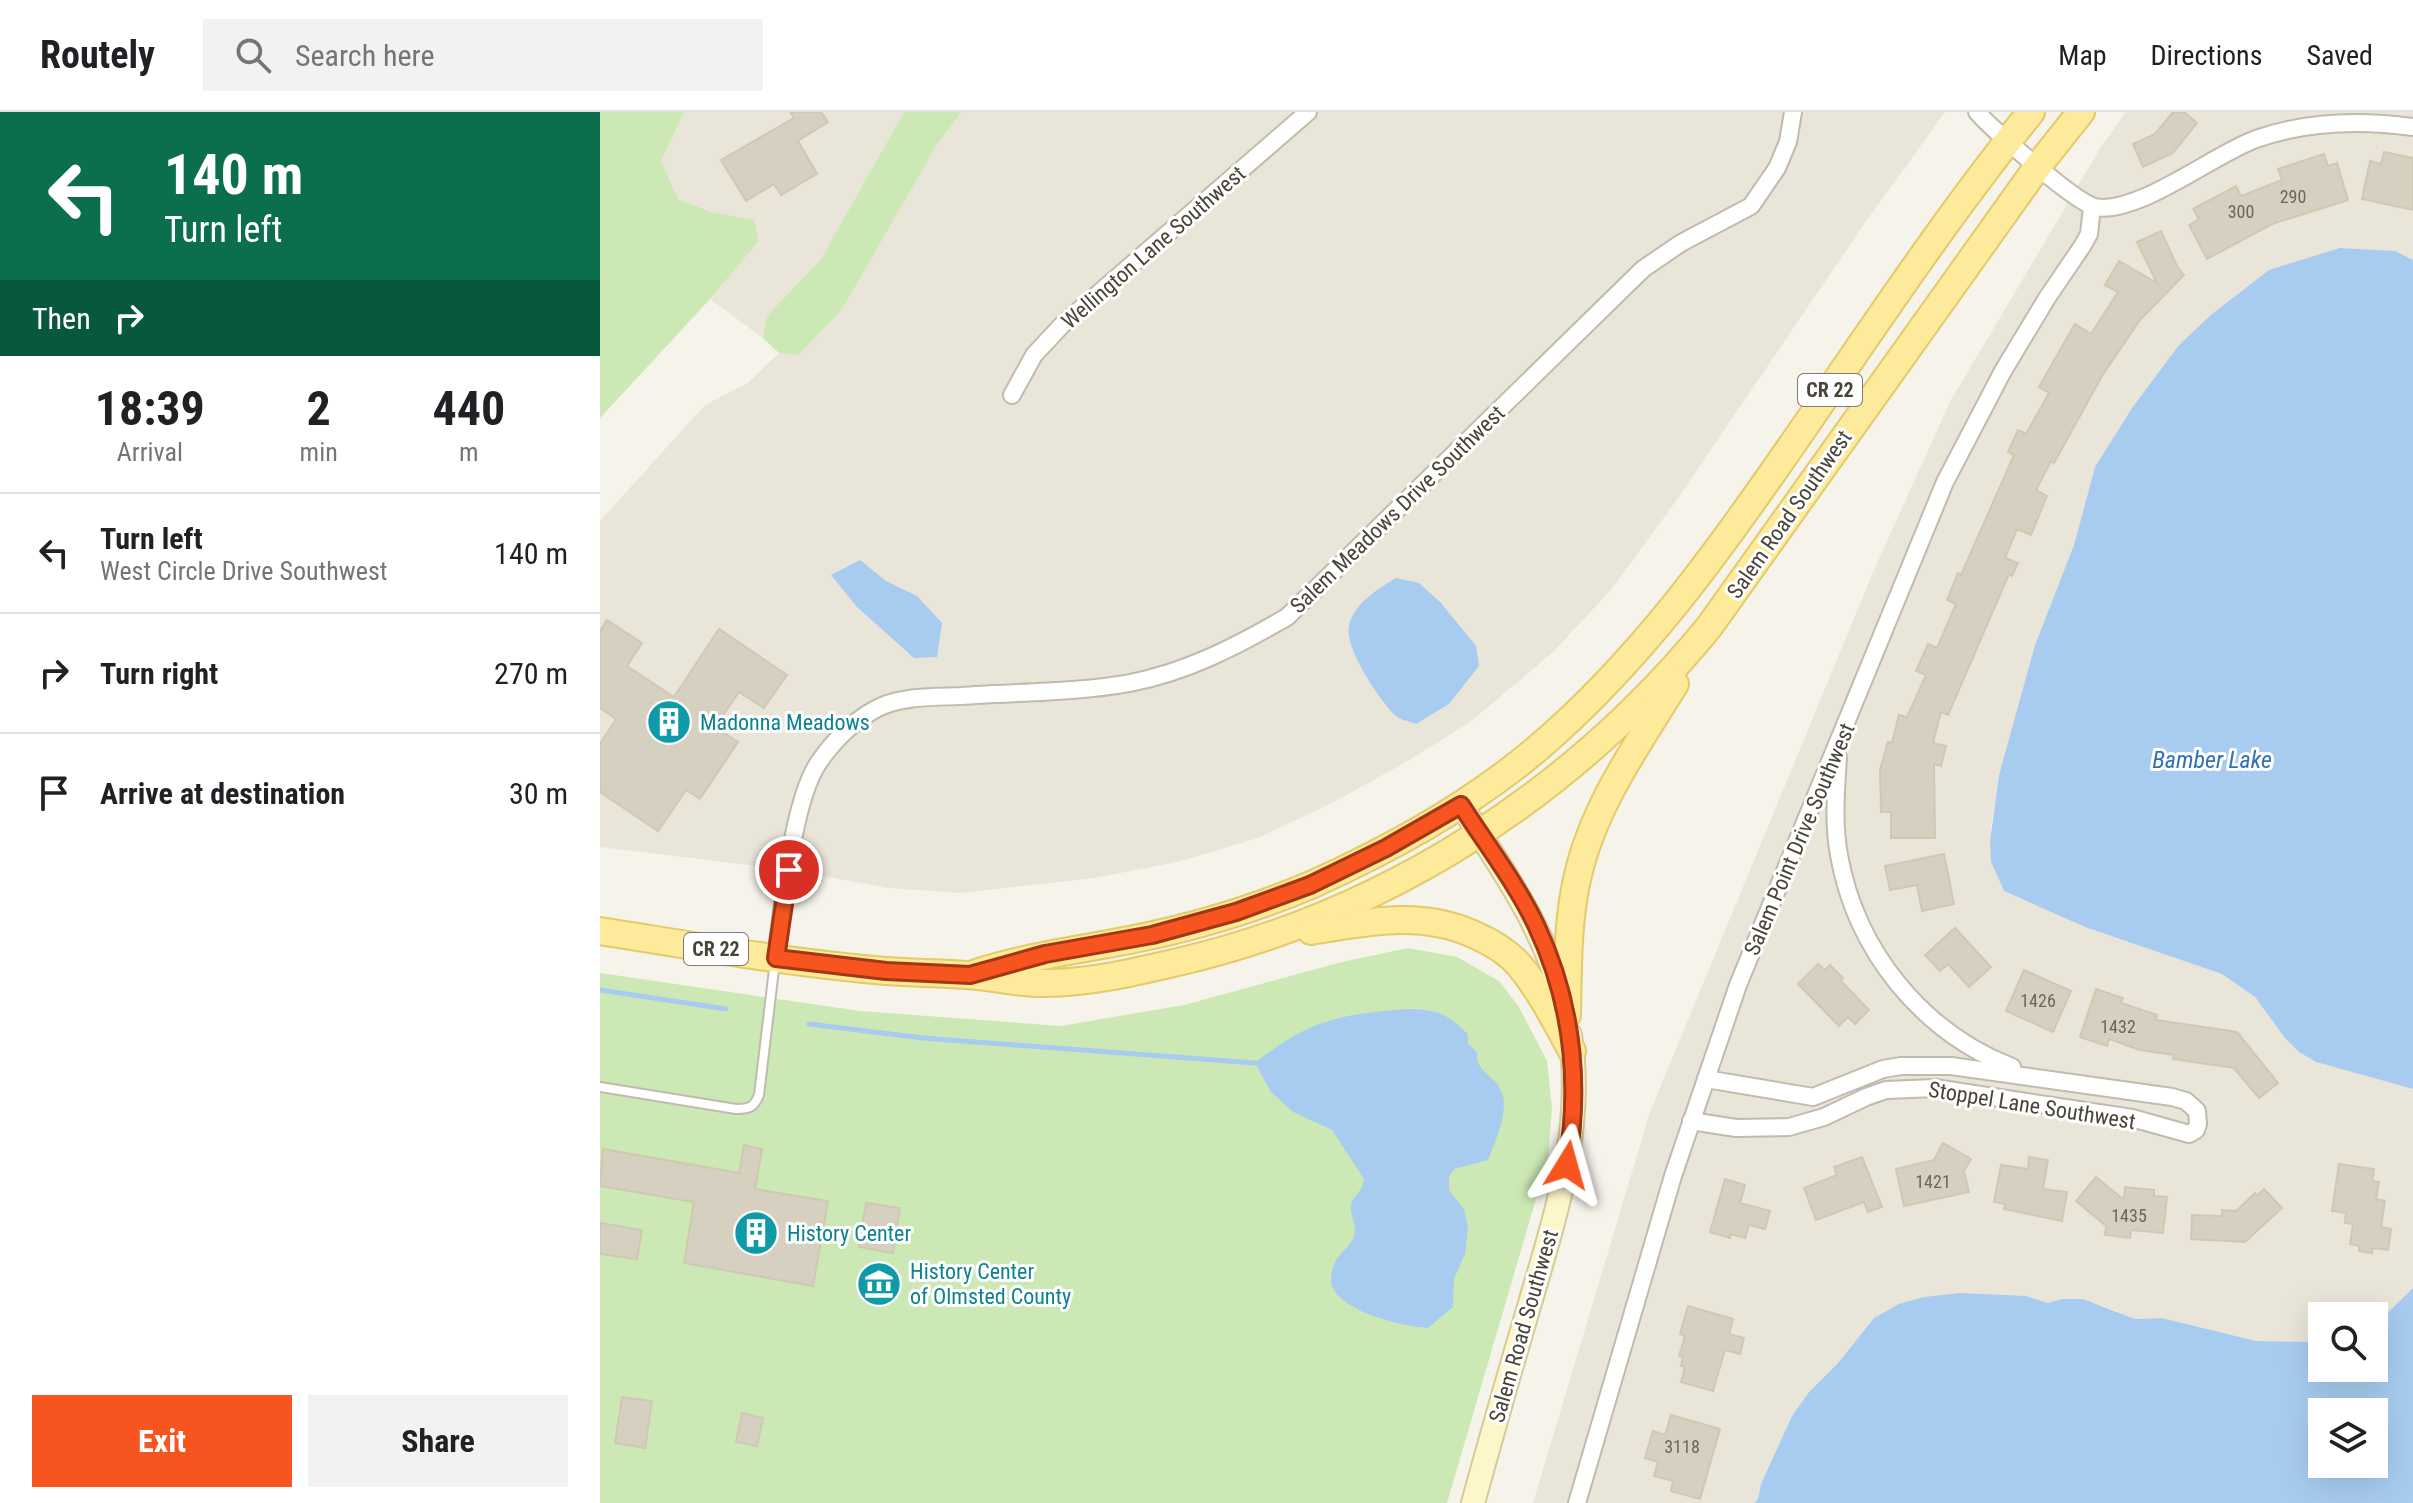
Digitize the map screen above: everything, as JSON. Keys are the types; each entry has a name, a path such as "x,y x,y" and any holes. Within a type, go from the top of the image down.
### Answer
{"main road":[{"name":"Salem Road Southwest","path":"1479,834 1555,779 1616,727 1663,680 1709,627 2023,153 2031,112"},
{"name":"Salem Road Southwest","path":"1473,1503 1562,1187 1573,1127 1572,1051 1567,1015 1550,959 1535,924 1461,805 1536,750 1606,685 1672,609 1748,508 1860,347 2023,153 2081,112"},
{"path":"1567,1015 1573,903 1585,848 1613,786 1709,627"},
{"name":"CR 22","path":"970,975 1024,959 1195,925 1274,899 1375,854 1461,805"},
{"name":"CR 22","path":"600,931 886,971 970,975 1024,983 1069,982 1155,967 1268,938 1398,881 1479,834"},
{"path":"1268,938 1389,919 1429,920 1456,927 1500,948 1518,964 1537,989 1572,1051"}],"street":[{"name":"Wellington Lane Southwest","path":"1012,395 1034,355 1062,325 1308,112"},
{"name":"Salem Meadows Drive Southwest","path":"776,958 795,835 806,791 817,764 855,723 881,707 917,698 1092,688 1163,675 1227,651 1287,617 1643,269 1681,243 1751,206 1777,168 1788,142 1793,112"},
{"path":"1977,112 2092,207 2114,208 2128,205 2225,153 2282,132 2337,123 2364,122 2413,127"},
{"name":"Salem Point Drive Southwest","path":"1577,1503 1691,1121 1738,985 1945,482 2003,371 2089,234 2092,207"},
{"name":"Stoppel Lane Southwest","path":"1839,745 1836,807 1839,854 1864,932 1897,984 1934,1022 1976,1051 2040,1078"},
{"name":"Stoppel Lane Southwest","path":"1691,1121 1736,1128 1789,1127 1824,1117 1886,1090 1935,1088 2132,1118 2180,1134 2189,1134 2196,1130 2198,1124 2197,1111 2172,1097 1962,1067 1901,1066 1858,1078 1824,1093 1802,1097 1706,1079"}],"lane":[{"path":"600,1087 736,1109 755,1105 759,1095 776,958"}],"shaded area":[{"path":"684,112 904,112 821,259 767,316 763,338 710,299 759,241 754,221 711,212 678,199 661,161"},
{"path":"935,112 1945,112 1611,590 1552,653 1470,722 1332,803 1258,838 1177,862 1094,878 960,893 889,888 789,870 600,847 600,521 705,405 748,383 833,301"},
{"path":"2126,112 2413,112 2413,260 2394,251 2340,248 2179,345 2132,408 2095,467 2074,545 2035,645 1999,775 1991,827 1991,862 2004,891 2085,927 2222,974 2240,985 2255,997 2285,1038 2299,1052 2316,1062 2413,1089 2413,1288 2388,1312 2388,1302 2308,1302 2308,1342 2256,1341 2162,1318 2135,1319 2101,1305 2062,1299 2048,1303 2026,1296 1998,1295 1874,1318 1792,1416 1754,1503 1533,1503 1650,1112 1874,570 1950,402 2101,147"}],"green space":[{"path":"600,112 684,112 661,161 678,199 711,212 754,220 759,241 600,418"},
{"path":"904,112 961,112 936,146 842,309 798,355 779,353 763,338 767,316 821,259"},
{"path":"1408,948 1457,957 1499,981 1519,1007 1547,1061 1552,1108 1548,1158 1447,1503 600,1503 600,973 860,1011 1061,1026 1184,1005 1342,962"}],"water":[{"name":"Bamber Lake","path":"2340,248 2395,251 2413,260 2413,1089 2316,1062 2299,1052 2285,1038 2255,997 2222,974 2085,927 2004,891 1991,862 1990,841 1999,775 2035,645 2074,545 2095,467 2132,408 2179,345 2212,314 2269,270"},
{"path":"860,560 886,581 917,596 942,623 937,657 914,658 857,607 831,575"},
{"path":"1396,578 1419,583 1441,603 1476,646 1479,666 1449,704 1416,724 1396,716 1380,697 1357,659 1349,635 1349,626 1356,610"},
{"path":"1410,1009 1442,1014 1468,1034 1468,1044 1477,1052 1479,1065 1499,1087 1504,1101 1500,1127 1488,1160 1454,1169 1449,1177 1449,1190 1464,1209 1468,1228 1465,1254 1454,1279 1453,1307 1428,1328 1370,1315 1354,1308 1334,1289 1332,1270 1354,1236 1351,1204 1364,1179 1332,1130 1293,1112 1271,1092 1255,1063 1293,1037 1327,1021 1364,1013"},
{"path":"2413,1288 2413,1503 1754,1503 1792,1416 1809,1392 1838,1363 1874,1318 1899,1304 1924,1297 1960,1293 2026,1296 2048,1303 2083,1299 2135,1319 2162,1318 2256,1341 2308,1342 2308,1382 2388,1382 2388,1312"}],"building":[{"path":"790,112 821,112 828,122 798,141 817,174 781,195 774,184 746,201 721,160 794,118"},
{"path":"2173,112 2184,112 2197,123 2173,153 2143,167 2133,144 2155,134"},
{"path":"2384,152 2413,158 2413,210 2362,199 2370,161 2381,164"},
{"path":"2324,154 2328,166 2337,163 2348,200 2272,224 2207,259 2189,225 2199,219 2193,209 2236,186 2241,196 2282,180 2278,169"},
{"path":"2161,231 2184,275 2140,320 2102,376 2054,463 2051,461 2036,490 2047,496 2031,535 2017,529 2005,558 2018,563 2012,576 2009,574 1948,715 1941,712 1933,743 1946,746 1941,766 1934,764 1935,838 1891,838 1891,812 1881,812 1880,770 1888,742 1892,743 1899,715 1907,717 1926,675 1916,671 1928,644 1937,648 1956,604 1947,600 2014,455 2008,452 2018,430 2026,434 2049,393 2039,387 2075,324 2091,334 2118,292 2105,285 2119,261 2157,283 2137,242"},
{"name":"Madonna Meadows","path":"607,620 642,643 627,666 674,697 719,629 787,675 764,708 739,692 715,727 738,742 700,799 686,790 658,831 600,792 600,744 616,719 600,708 600,631"},
{"path":"1944,854 1954,904 1922,911 1917,885 1890,890 1885,866"},
{"path":"1955,928 1991,967 1969,987 1948,964 1940,971 1925,955"},
{"path":"1818,964 1825,970 1830,965 1869,1010 1855,1024 1848,1017 1839,1026 1798,984"},
{"path":"2024,970 2071,991 2053,1032 2006,1011"},
{"path":"2096,989 2123,998 2121,1003 2157,1015 2156,1020 2237,1032 2278,1083 2259,1098 2234,1068 2173,1059 2174,1055 2140,1050 2109,1039 2107,1046 2080,1037"},
{"path":"1943,1143 1971,1159 1964,1171 1969,1192 1904,1206 1896,1169 1934,1160"},
{"name":"History Center","path":"744,1145 762,1149 755,1189 828,1201 813,1286 684,1263 694,1202 600,1186 603,1149 739,1173"},
{"path":"1862,1157 1882,1207 1868,1212 1864,1202 1816,1220 1804,1188 1837,1175 1834,1167"},
{"path":"2029,1157 2048,1160 2043,1189 2067,1192 2062,1221 2004,1209 2005,1204 1994,1202 2001,1165 2028,1169"},
{"path":"2339,1164 2374,1169 2372,1181 2379,1182 2376,1199 2385,1201 2381,1227 2391,1229 2388,1250 2373,1248 2372,1253 2359,1251 2359,1246 2350,1244 2353,1224 2345,1223 2346,1213 2332,1211"},
{"path":"2096,1177 2124,1200 2125,1187 2154,1190 2154,1196 2167,1197 2163,1233 2131,1230 2130,1238 2105,1235 2106,1226 2076,1201"},
{"path":"1725,1179 1745,1185 1740,1203 1770,1211 1765,1229 1749,1225 1745,1238 1731,1234 1730,1238 1710,1232"},
{"path":"2264,1189 2282,1208 2245,1242 2191,1239 2192,1215 2222,1216 2222,1210 2236,1211 2255,1193 2258,1195"},
{"path":"866,1203 900,1208 893,1253 859,1247"},
{"path":"600,1223 642,1230 637,1259 600,1254"},
{"path":"1688,1306 1733,1319 1729,1334 1744,1338 1740,1354 1725,1350 1713,1391 1681,1382 1685,1367 1681,1366 1683,1357 1679,1356 1685,1336 1680,1334"},
{"path":"622,1397 652,1401 645,1448 615,1443"},
{"path":"742,1413 763,1418 757,1446 736,1442"},
{"path":"1671,1415 1720,1429 1700,1499 1671,1491 1673,1481 1654,1476 1658,1462 1645,1458 1653,1431 1665,1435"}],"waterway":[{"path":"600,990 726,1009"},
{"path":"809,1024 923,1038 1255,1063"}],"place":[{"name":"Madonna Meadows","path":"669,722"},
{"name":"History Center","path":"756,1233"},
{"name":"History Center of Olmsted County","path":"879,1284"}],"route":[{"path":"789,870 776,958 886,971 970,975 1024,959 1195,925 1274,899 1370,857 1461,805 1535,924 1559,986 1567,1015 1574,1080 1573,1127 1567,1165"}]}
